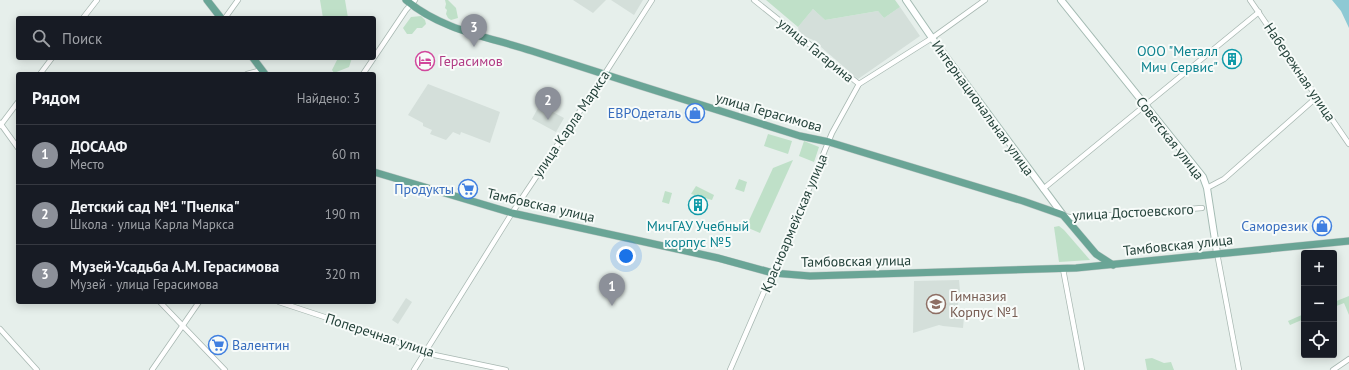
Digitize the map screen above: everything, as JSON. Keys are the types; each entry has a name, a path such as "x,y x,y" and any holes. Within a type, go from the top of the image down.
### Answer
{"main road":[{"path":"207,0 219,16"},
{"name":"Интернациональная улица","path":"906,0 932,38 1063,215"},
{"name":"Советская улица","path":"1061,0 1203,177 1207,188 1217,254"},
{"name":"улица Герасимова","path":"411,1 434,18 462,30 514,45 604,75 800,136 829,142 1023,201 1063,215"},
{"path":"255,60 264,72"},
{"name":"Тамбовская улица","path":"376,173 512,213 718,258 773,273 810,276 1063,269 1349,241"},
{"path":"1063,215 1096,254 1113,264"}],"street":[{"path":"85,16 97,0"},
{"path":"226,16 238,0"},
{"name":"улица Карла Маркса","path":"414,370 512,213 652,0"},
{"name":"улица Гагарина","path":"754,0 859,84"},
{"name":"Красноармейская улица","path":"730,370 778,264 832,133 859,84 932,38 985,0"},
{"name":"Набережная улица","path":"1250,0 1349,144"},
{"path":"376,54 411,1"},
{"path":"1043,189 1259,12"},
{"path":"42,72 50,60"},
{"path":"364,72 372,60"},
{"name":"улица Достоевского","path":"1207,188 1224,180 1317,97"},
{"path":"16,104 0,124 16,145"},
{"name":"улица Достоевского","path":"1063,215 1075,218 1202,208"},
{"name":"Советская улица","path":"1217,254 1239,370"},
{"path":"1063,269 1082,370"},
{"path":"162,304 225,370"},
{"path":"152,370 198,304"},
{"name":"Поперечная улица","path":"285,304 379,335 425,353 506,370"},
{"path":"0,329 37,370"},
{"path":"1333,370 1349,359"}],"shaded area":[{"path":"573,0 606,0 593,13"},
{"path":"611,0 643,0 634,15"},
{"path":"900,7 920,36 858,79 813,40 799,32 798,27 813,9 825,20 878,11 884,18"},
{"path":"428,84 500,112 490,143 461,132 460,135 453,132 446,140 430,134 432,130 423,126 423,123 408,115"},
{"path":"538,108 551,111 564,118 556,132 532,119"},
{"name":"Гимназия Корпус №1","path":"959,280 960,291 956,316 964,317 963,328 939,325 913,333 914,281"},
{"path":"406,298 412,302 398,324 392,320"}],"green space":[{"path":"320,0 345,0 348,16 323,16"},
{"path":"445,0 448,0 456,8 458,18 451,20 448,18 446,14 447,10 445,8"},
{"path":"766,0 895,0 900,7 884,18 878,11 825,20 813,9 798,27"},
{"path":"421,16 425,20 426,24 422,28 417,28 412,34 407,34 403,28 411,17"},
{"path":"337,60 351,60 349,67 336,72 333,72 332,70"},
{"path":"768,134 792,141 788,154 764,146"},
{"path":"804,141 819,147 814,162 799,156"},
{"path":"793,160 760,233 746,227 773,168"},
{"path":"739,179 747,182 744,192 735,189"},
{"path":"696,186 714,195 712,200 691,194"},
{"path":"665,191 672,193 669,204 662,202"},
{"path":"1059,226 1090,260 1059,262 1054,227"},
{"path":"1349,296 1349,315 1344,303 1337,306 1337,301"},
{"path":"1301,315 1301,320 1290,325 1288,321"},
{"path":"1152,358 1164,363 1171,362 1174,370 1147,370 1145,359"}],"water":[{"path":"1332,0 1349,0 1349,28 1341,11"}],"place":[{"name":"Музей-Усадьба А.М. Герасимова","path":"474,47"},
{"name":"ООО \"Металл Мич Сервис\"","path":"1232,59"},
{"name":"Герасимов","path":"425,61"},
{"name":"ЕВРОдеталь","path":"695,113"},
{"name":"Детский сад №1 \"Пчелка\"","path":"548,120"},
{"name":"Продукты","path":"468,189"},
{"name":"МичГАУ Учебный корпус №5","path":"698,205"},
{"name":"Саморезик","path":"1322,226"},
{"name":"Гимназия Корпус №1","path":"936,304"},
{"name":"ДОСААФ","path":"612,306"},
{"name":"Валентин","path":"218,345"}]}
